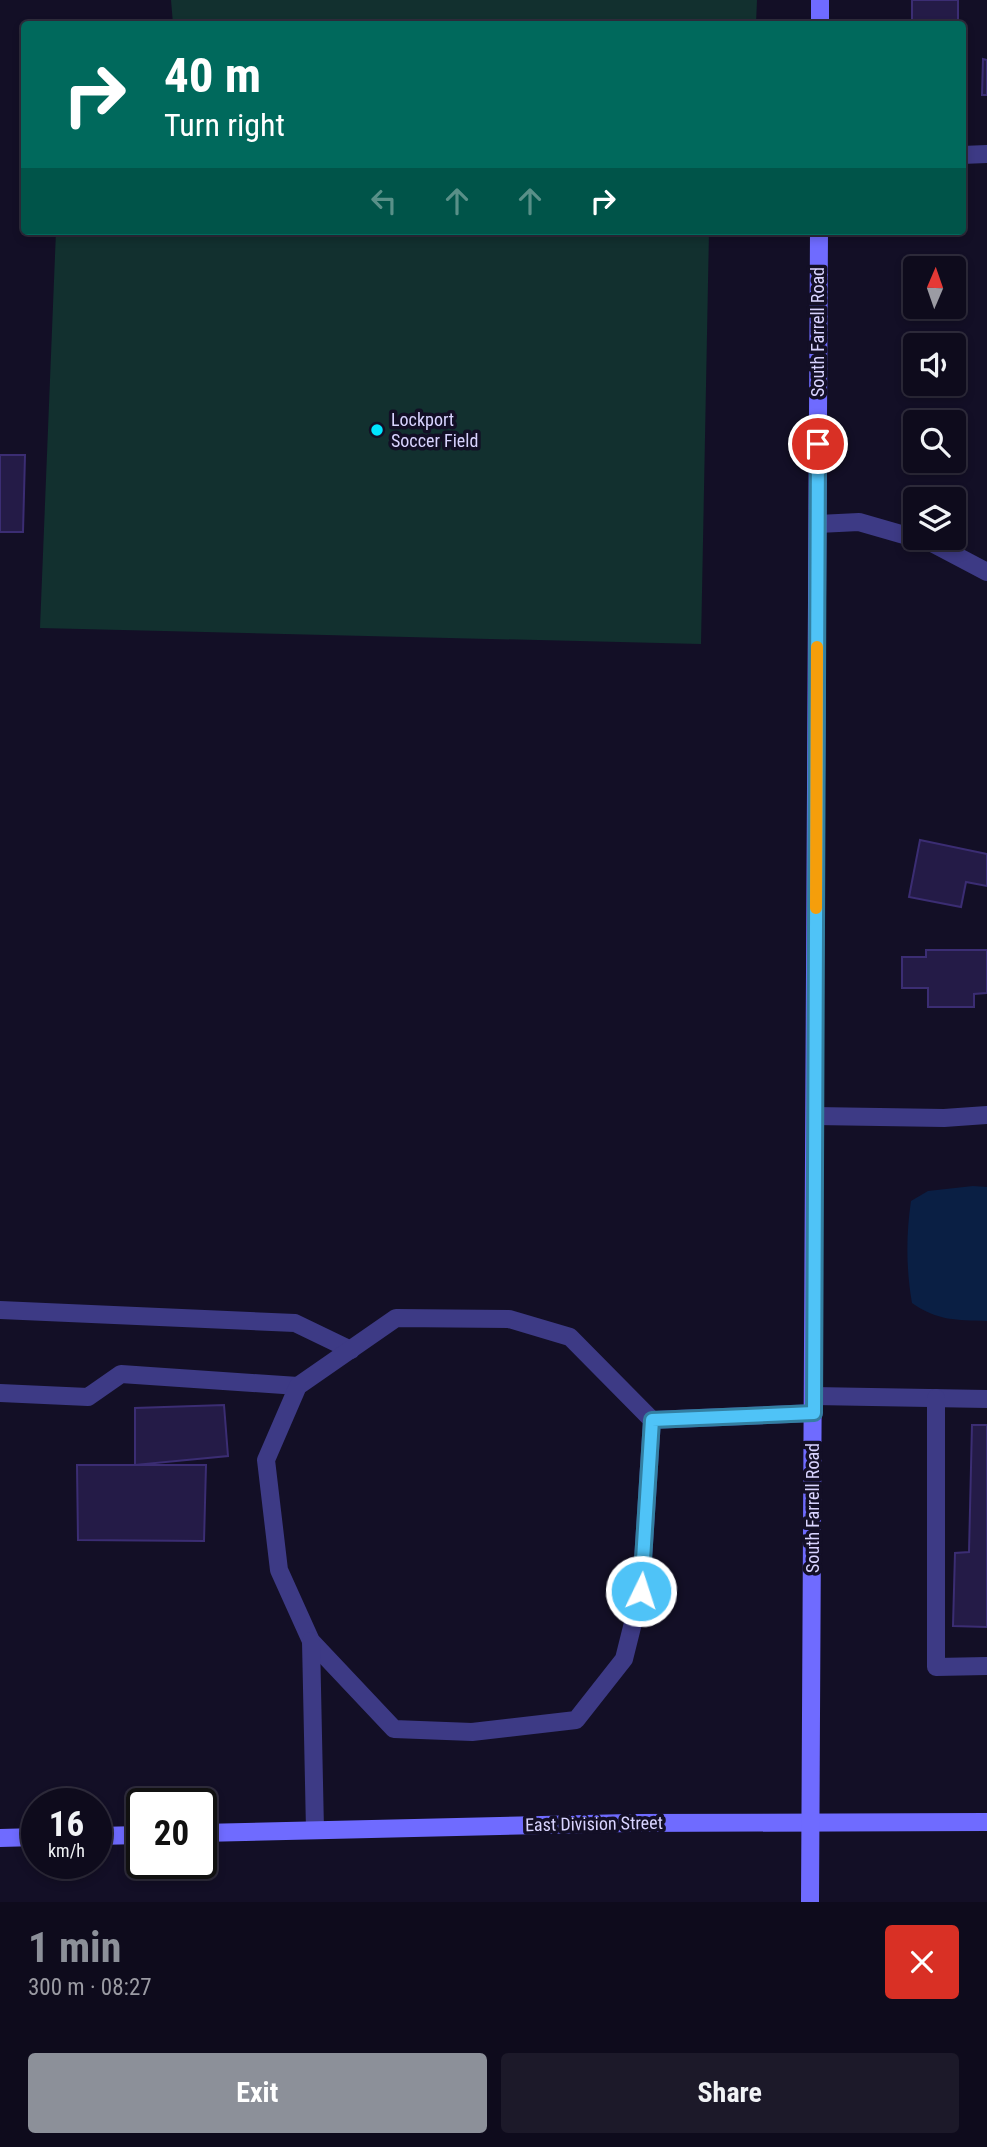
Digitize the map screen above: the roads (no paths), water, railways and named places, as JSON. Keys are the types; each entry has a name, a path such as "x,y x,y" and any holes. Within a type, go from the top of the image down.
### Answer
{"street":[{"path":"820,0 820,21"},
{"path":"966,155 987,154"},
{"name":"South Farrell Road","path":"810,1902 819,235"},
{"path":"818,524 859,522 932,543 987,572"},
{"path":"815,1116 944,1118 987,1115"},
{"path":"0,1310 295,1323 351,1350"},
{"path":"396,1318 509,1319 570,1337 652,1420 641,1591 624,1659 576,1720 472,1732 394,1729 311,1641 279,1570 266,1460 298,1387 351,1350 396,1318"},
{"path":"0,1393 88,1397 121,1374 298,1387"},
{"path":"936,1398 936,1667 987,1667"},
{"path":"652,1420 814,1404 936,1398 987,1399"},
{"path":"311,1641 315,1830"},
{"name":"East Division Street","path":"217,1833 618,1823 987,1822"},
{"path":"0,1838 21,1837"}],"water":[{"path":"987,1187 987,1321 948,1318 921,1309 912,1303 909,1277 911,1201 928,1191"}],"place":[{"name":"Lockport Soccer Field","path":"377,430"}]}
